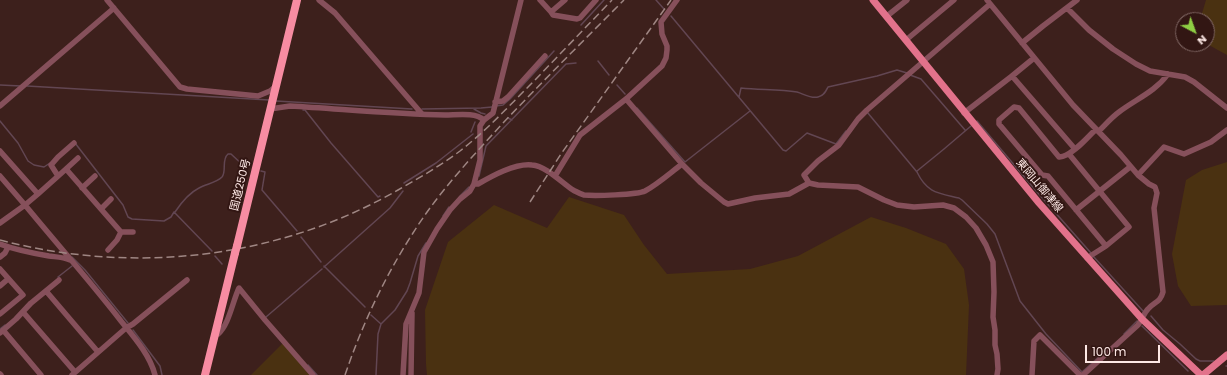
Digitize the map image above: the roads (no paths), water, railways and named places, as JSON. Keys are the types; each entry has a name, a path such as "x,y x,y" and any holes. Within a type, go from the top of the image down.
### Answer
{"highway":[{"name":"国道250号","path":"205,375 297,0"}],"main road":[{"name":"東岡山御津線","path":"873,0 1039,203 1090,256 1142,319 1202,375"},
{"path":"1202,375 1227,355"}],"street":[{"path":"107,0 152,56 180,87 186,90 258,96 270,91 276,86"},
{"path":"319,0 335,13 422,114"},
{"path":"403,375 406,324 419,293 424,252 450,210 470,191 474,184 480,160 480,126 484,120 493,113 520,0"},
{"path":"540,0 553,15 577,19 596,0"},
{"path":"551,12 565,0"},
{"path":"555,176 580,135 626,99 658,70 664,62 667,54 667,46 662,34 661,22 677,0"},
{"path":"887,16 907,0"},
{"path":"906,40 954,0"},
{"path":"1022,43 1077,0"},
{"path":"809,183 804,175 818,161 839,145 858,119 897,83 924,62 988,2 1073,105 1121,155 1138,176 1155,187 1157,193 1154,208 1163,292 1161,299 1147,309 1138,325 1083,375 1040,335 1034,341 1032,375"},
{"path":"0,106 114,8"},
{"path":"1068,8 1089,30 1113,49 1136,64 1150,71 1185,76 1227,108"},
{"path":"495,103 508,97 545,56"},
{"path":"964,113 1034,58"},
{"path":"1106,246 1048,176 1042,175 1004,130 999,124 1000,120 1014,107 1018,108 1058,157 1062,157 1069,154 1119,112 1158,86 1168,74"},
{"path":"1012,76 1075,149"},
{"path":"626,99 682,164 701,183 728,204 755,198 789,194 809,183 818,185 858,187 897,205 914,207 943,205 954,208 966,217 976,228 986,245 993,262 993,318 997,354 997,375"},
{"path":"271,107 290,106 471,116 484,120"},
{"path":"1138,176 1164,147 1184,154 1211,142 1227,130"},
{"path":"58,176 51,165 74,143"},
{"path":"0,151 38,194"},
{"path":"1069,154 1129,227 1106,246 1090,256"},
{"path":"0,223 38,194 78,158"},
{"path":"474,184 478,184 509,169 524,165 533,165 555,176 577,192 584,195 633,194 644,192 682,164"},
{"path":"1076,210 1130,167"},
{"path":"66,169 122,232 133,232"},
{"path":"0,176 26,204 70,260 104,299 149,358 155,375"},
{"path":"82,188 95,176"},
{"path":"101,209 111,199"},
{"path":"108,250 122,232"},
{"path":"0,244 50,256 64,257 70,260"},
{"path":"0,257 5,253 8,247"},
{"path":"0,269 23,295 0,314"},
{"path":"0,286 8,279"},
{"path":"41,375 1,331 24,312 31,303 59,280"},
{"path":"24,312 74,374 126,328 187,280"},
{"path":"215,334 222,331 239,288 313,375"},
{"path":"46,291 98,352"},
{"path":"411,375 412,310"}],"waterway":[{"path":"581,25 604,0"},
{"path":"656,0 664,9"},
{"path":"671,16 783,150 786,151 807,133 836,144 846,131"},
{"path":"496,106 503,105 510,99 554,51"},
{"path":"598,61 609,75"},
{"path":"479,176 486,146 566,64 576,63"},
{"path":"739,97 741,88 790,91 815,97 826,92 828,87 897,70 907,73"},
{"path":"910,75 921,79 965,130"},
{"path":"0,85 21,86"},
{"path":"617,85 625,94"},
{"path":"27,86 269,100"},
{"path":"276,101 412,109"},
{"path":"422,109 492,107"},
{"path":"637,108 685,162 750,111"},
{"path":"474,109 485,114"},
{"path":"303,110 305,110 331,143 378,197 380,196"},
{"path":"867,112 929,188 939,193 959,198 987,224 995,234 1020,301 1046,334 1082,372 1101,355"},
{"path":"508,118 512,120"},
{"path":"0,121 18,143 28,161 34,165 44,167 50,163"},
{"path":"977,121 1091,253"},
{"path":"471,132 475,122"},
{"path":"917,171 971,126"},
{"path":"404,183 436,163 473,134"},
{"path":"75,143 123,205 128,217 132,219 164,221 171,217 174,212 212,251"},
{"path":"175,212 195,190 217,181 222,177 225,159 228,154 231,154 245,167"},
{"path":"261,171 265,172 262,190 297,231"},
{"path":"460,196 469,187"},
{"path":"324,267 390,208 403,191"},
{"path":"443,216 449,207"},
{"path":"301,237 321,262"},
{"path":"376,375 378,334 381,324 395,310 407,291 418,256 426,243"},
{"path":"215,256 222,264"},
{"path":"1093,256 1143,311"},
{"path":"72,257 85,270 128,323"},
{"path":"58,277 72,266"},
{"path":"324,266 365,307"},
{"path":"266,317 322,269"},
{"path":"371,315 381,324"},
{"path":"1151,316 1163,330 1196,359 1200,361 1214,361"},
{"path":"1124,334 1137,321"},
{"path":"0,329 5,325"},
{"path":"1142,326 1188,371"},
{"path":"133,330 160,366 162,375"},
{"path":"308,365 317,375"}],"railway":[{"path":"0,240 50,251 101,257 153,258 204,254 254,245 304,232 352,213 398,190 437,167 470,143 534,81 612,0"},
{"path":"345,375 374,302 402,250 433,204 455,176 503,123 624,0"},
{"path":"530,202 561,154 671,0"}]}
